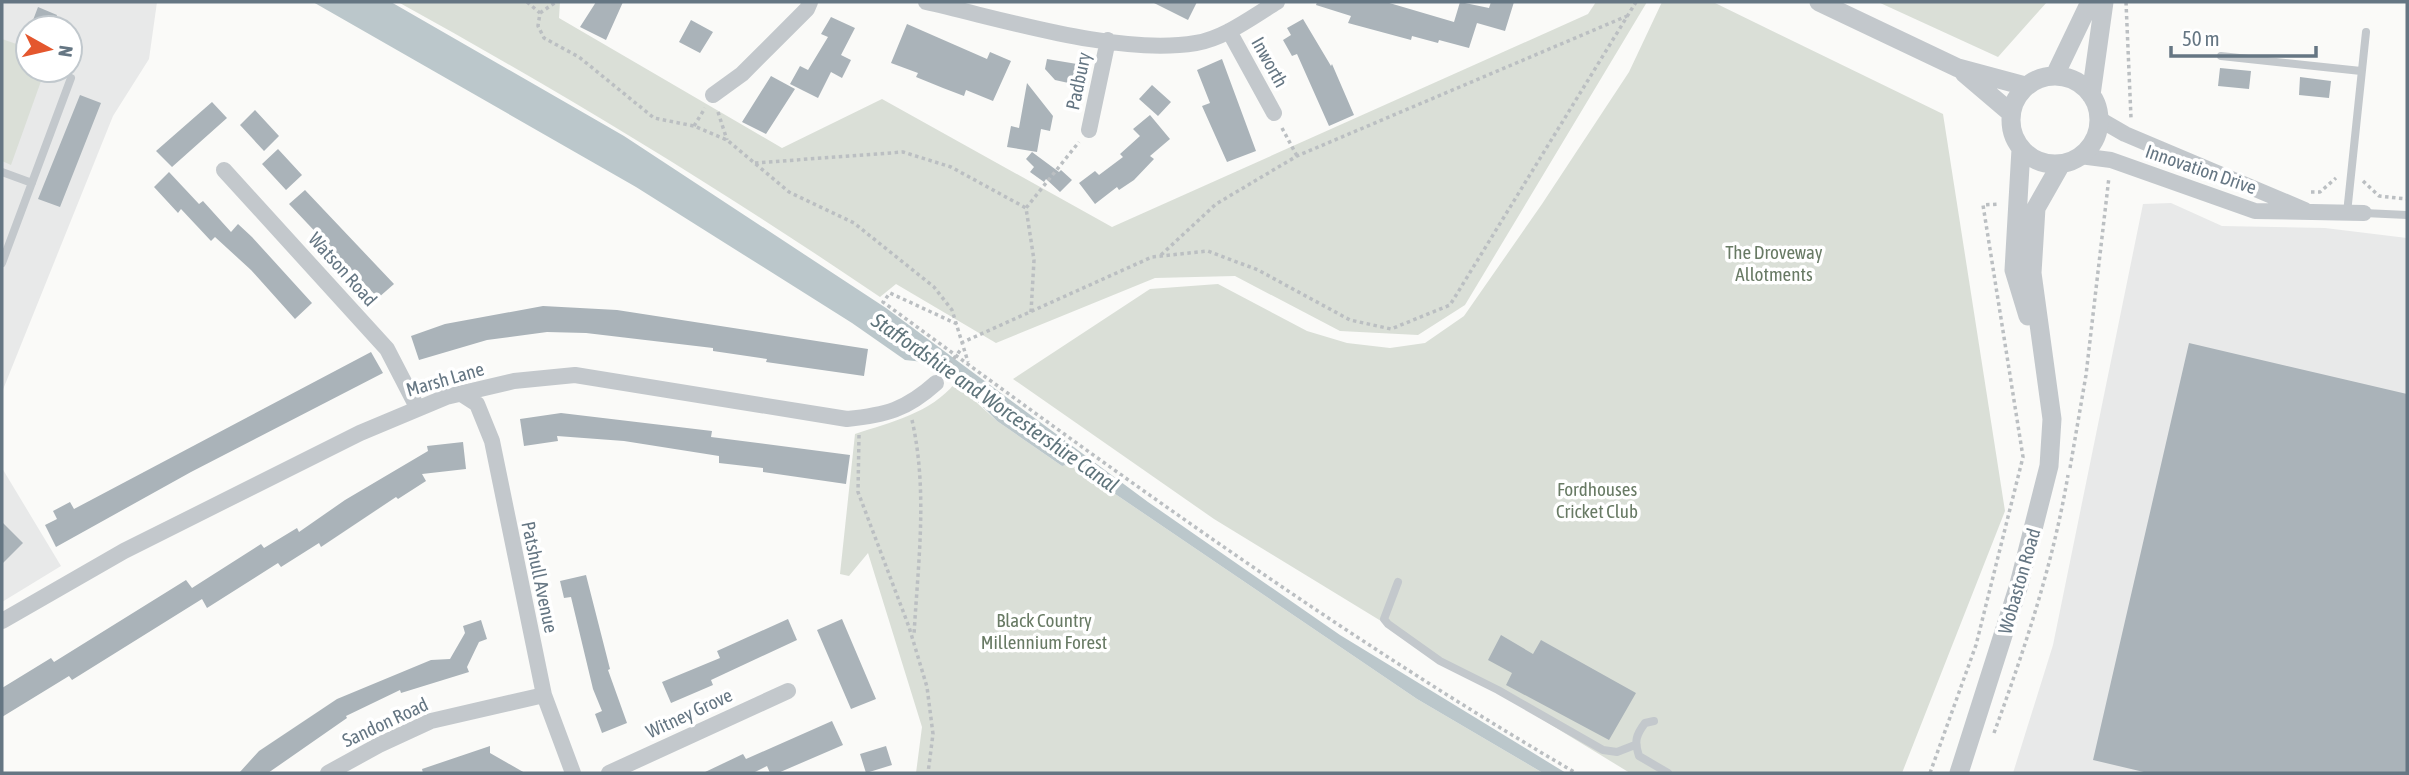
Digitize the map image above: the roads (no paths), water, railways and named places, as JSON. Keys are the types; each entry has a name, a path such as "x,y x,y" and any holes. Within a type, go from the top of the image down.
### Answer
{"street":[{"path":"713,95 742,74 807,9 810,2"},
{"path":"926,2 973,7 1037,29 1160,45 1198,43 1229,31 1277,2"},
{"path":"1819,2 1958,68 2025,86"},
{"path":"2055,75 2090,2"},
{"path":"2091,94 2104,2"},
{"name":"Inworth","path":"1229,31 1274,113"},
{"name":"Padbury","path":"1089,130 1108,40"},
{"path":"1958,68 2011,113"},
{"path":"2055,75 2076,80 2091,94 2099,116 2095,139 2080,156 2061,164 2041,162 2021,149 2012,132 2011,113 2018,94 2025,86 2035,80 2055,75"},
{"name":"Innovation Drive","path":"2099,116 2125,134 2309,212"},
{"name":"Wobaston Road","path":"2021,149 2014,270 2048,384"},
{"name":"Innovation Drive","path":"2080,156 2111,160 2255,211 2364,213"},
{"name":"Wobaston Road","path":"1959,773 1986,695 2035,525 2049,466 2052,419 2032,272 2036,208 2061,164"},
{"name":"Watson Road","path":"224,170 387,349 418,407"},
{"name":"Marsh Lane","path":"3,617 124,551 418,407 514,381 575,374 847,419 886,415 909,404 936,383"},
{"name":"Patshull Avenue","path":"463,395 477,404 492,441 544,695 573,773"},
{"name":"Witney Grove","path":"608,773 788,691"},
{"name":"Sandon Road","path":"328,773 431,721 544,695"}],"lane":[{"path":"2347,213 2366,32"},
{"path":"2221,56 2361,71"},
{"path":"2,263 69,84"},
{"path":"2,172 32,183"},
{"name":"Innovation Drive","path":"2364,213 2407,215"},
{"path":"1398,582 1384,619 1440,661 1498,690 1603,750 1617,752 1635,745"},
{"path":"1654,721 1645,723 1636,735 1635,745 1639,756 1668,773"}],"water":[{"name":"Staffordshire and Worcestershire Canal","path":"313,2 391,2 624,136 886,308 1148,502 1340,635 1566,773 1543,773 1417,699 1071,464 1062,466 997,421 946,370 933,363 905,360 852,323 636,187"}],"park label":[{"name":"The Droveway Allotments","path":"1774,263"},
{"name":"Fordhouses Cricket Club","path":"1597,500"},
{"name":"Black Country Millennium Forest","path":"1044,631"}]}
